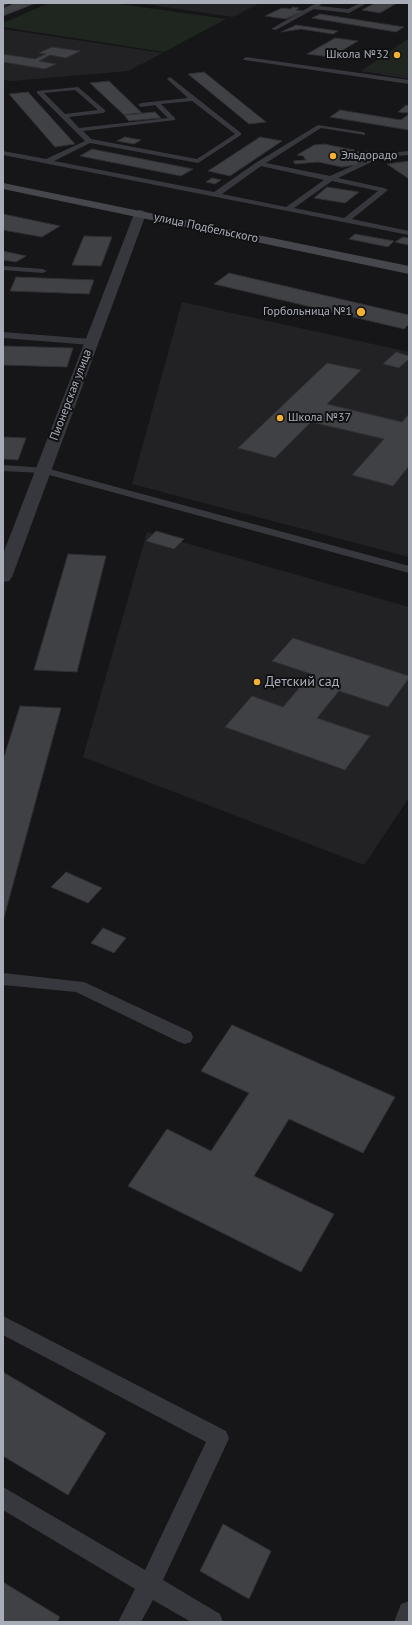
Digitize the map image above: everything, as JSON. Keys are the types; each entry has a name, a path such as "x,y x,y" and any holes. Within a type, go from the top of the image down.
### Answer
{"main road":[{"name":"улица Подбельского","path":"3,177 409,260"},
{"path":"22,190 34,183"},
{"name":"улица Подбельского","path":"3,186 409,270"}],"street":[{"name":"Пионерская улица","path":"3,577 8,550 42,470 140,214"}],"lane":[{"path":"3,5 7,3"},
{"path":"274,29 320,3"},
{"path":"314,6 349,11 364,3"},
{"path":"246,59 409,82"},
{"path":"63,116 70,115 76,114 83,114 103,111 76,88 39,92 61,114 67,119 72,125 89,141 198,161 239,134 193,99 170,79"},
{"path":"141,105 193,99"},
{"path":"78,130 173,119 156,103"},
{"path":"217,194 260,164 320,126 364,134"},
{"path":"48,161 89,141"},
{"path":"3,153 409,233"},
{"path":"288,209 330,179 381,156 409,153"},
{"path":"260,164 384,190 346,220"},
{"path":"3,268 43,271"},
{"path":"3,335 91,342"},
{"path":"3,468 42,470 409,570"},
{"path":"3,979 78,986 185,1037"},
{"path":"3,1325 219,1438 149,1585 129,1622"},
{"path":"3,1498 212,1622"},
{"path":"405,1622 409,1612"}],"shaded area":[{"path":"49,3 113,3 226,19 164,52 3,27 3,23"},
{"path":"138,3 260,3 233,17"},
{"path":"3,29 163,53 128,71 12,81 3,80"},
{"name":"Школа №32","path":"409,38 409,79 361,71"},
{"name":"Школа №32","path":"409,39 409,76 365,69"},
{"name":"Школа №37","path":"182,302 409,352 409,557 132,484"},
{"name":"Детский сад","path":"147,532 409,607 409,798 364,865 83,757"}],"building":[{"path":"15,3 36,3 3,16 3,8"},
{"path":"375,3 397,3 380,13 362,10"},
{"path":"293,7 299,8 296,10 303,11 286,19 265,16 282,8 290,9"},
{"path":"320,14 404,27 396,32 312,18"},
{"path":"296,25 338,31 333,34 301,29 281,32"},
{"path":"335,38 358,41 331,57 307,54"},
{"path":"52,47 80,51 66,58 50,55 39,61 56,64 45,69 3,62 3,54 35,59 46,54 39,53"},
{"path":"204,72 266,122 249,124 188,74"},
{"path":"109,81 142,113 124,115 90,83"},
{"path":"28,92 75,144 55,147 9,94"},
{"path":"406,105 409,106 409,113 398,112"},
{"path":"340,110 401,120 409,114 409,130 330,117"},
{"path":"155,112 161,118 129,121 124,115"},
{"path":"125,137 141,140 134,144 117,141"},
{"path":"260,137 282,141 230,176 208,171"},
{"name":"Эльдорадо","path":"324,144 354,150 356,152 368,151 371,154 365,154 368,158 356,165 342,167 318,162 295,164 293,161 306,160 303,156 297,155 314,145"},
{"path":"92,149 193,169 181,176 80,156"},
{"path":"409,161 409,179 387,164"},
{"path":"212,178 221,180 215,184 206,182"},
{"path":"327,187 359,192 345,203 314,198"},
{"path":"3,214 60,226 42,237 3,230"},
{"path":"355,234 394,241 388,247 349,239"},
{"path":"84,236 112,237 101,266 72,265"},
{"path":"403,237 409,238 408,245 395,242"},
{"path":"3,251 26,256 16,262 3,260"},
{"path":"229,273 409,315 409,324 404,329 214,284"},
{"path":"16,277 94,280 89,294 10,291"},
{"path":"3,346 73,348 67,367 3,365"},
{"path":"396,352 409,356 409,359 399,368 383,364"},
{"path":"327,363 361,370 327,404 402,422 409,414 409,466 393,486 352,475 384,439 311,422 275,458 238,448"},
{"path":"3,437 26,438 18,460 3,459"},
{"path":"156,531 184,539 174,549 146,541"},
{"path":"68,554 106,556 77,672 34,670"},
{"path":"293,638 409,676 388,707 339,691 317,718 370,736 345,770 225,727 252,696 283,707 311,674 272,661"},
{"path":"20,706 61,708 3,921 3,760"},
{"path":"66,872 102,888 88,903 51,887"},
{"path":"103,928 126,938 114,953 91,943"},
{"path":"232,1025 395,1097 363,1153 289,1119 254,1176 334,1214 301,1272 128,1186 167,1129 211,1151 249,1093 201,1071"},
{"path":"3,1372 106,1433 68,1495 3,1456"},
{"path":"223,1524 271,1551 249,1599 200,1571"},
{"path":"3,1582 60,1617 57,1622 3,1622"}],"place":[{"name":"Школа №32","path":"397,55"},
{"name":"Эльдорадо","path":"333,156"},
{"name":"Горбольница №1","path":"361,312"},
{"name":"Школа №37","path":"280,418"},
{"name":"Детский сад","path":"257,682"}]}
